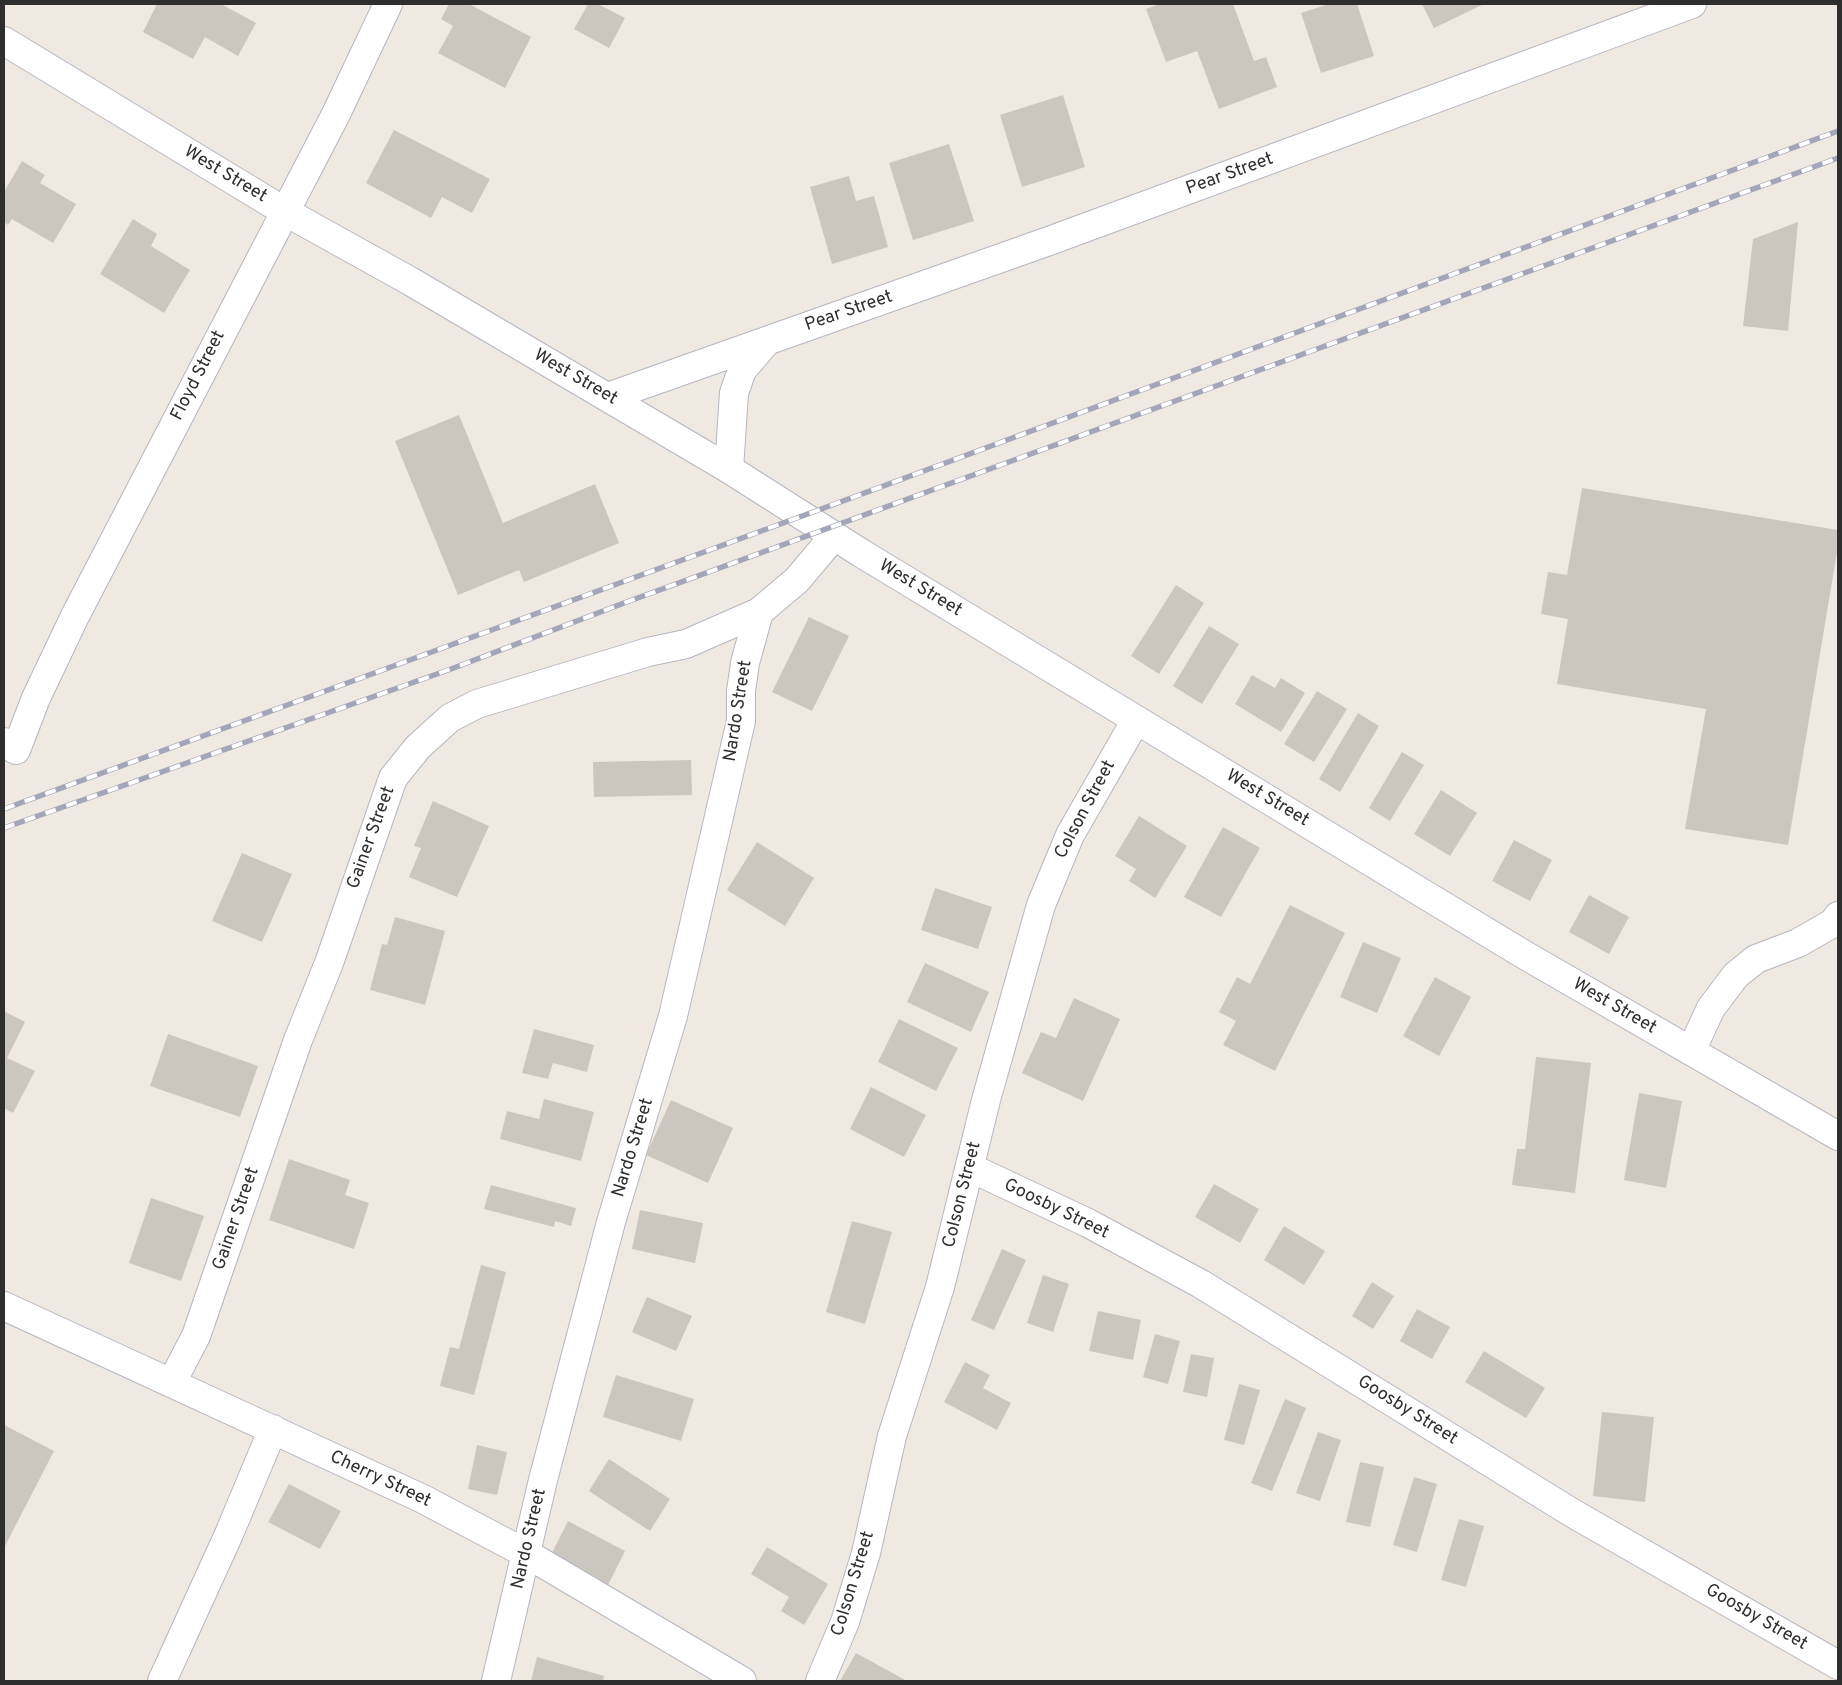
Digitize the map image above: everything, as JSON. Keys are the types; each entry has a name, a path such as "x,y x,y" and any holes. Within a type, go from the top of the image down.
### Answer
{"street":[{"name":"Floyd Street","path":"10,746 36,698 75,616 336,114 388,4"},
{"name":"Pear Street","path":"608,397 1049,241 1692,4"},
{"name":"West Street","path":"4,41 284,211 608,397 729,469 834,536 1523,954 1838,1136"},
{"name":"Pear Street","path":"729,469 734,394 742,370 767,341"},
{"name":"Gainer Street","path":"172,1382 196,1336 298,1040 329,963 393,778 418,747 450,718 477,704 648,652 686,644 759,612 797,580 834,536"},
{"name":"Nardo Street","path":"496,1681 543,1480 611,1222 673,1016 741,721 741,691 745,662 759,612"},
{"name":"Colson Street","path":"820,1681 845,1622 866,1553 892,1436 940,1287 986,1100 1041,905 1070,835 1090,796 1136,720"},
{"path":"1691,1051 1711,1008 1736,975 1756,959 1798,943 1833,923 1838,916"},
{"name":"Goosby Street","path":"970,1168 1088,1223 1201,1284 1574,1514 1838,1665"},
{"name":"Cherry Street","path":"4,1306 423,1499 527,1554 742,1681"},
{"path":"162,1681 229,1534 273,1429"}],"building":[{"path":"157,4 221,4 256,23 238,56 205,37 193,59 143,32"},
{"path":"449,4 469,4 531,37 505,88 438,53 453,26 441,19"},
{"path":"588,4 598,4 625,18 609,48 574,29"},
{"path":"1160,4 1233,4 1254,61 1266,57 1277,87 1219,109 1197,51 1166,62 1146,9"},
{"path":"1329,4 1357,4 1374,56 1321,73 1301,13"},
{"path":"1422,4 1484,4 1434,28"},
{"path":"1063,95 1085,167 1022,187 1000,115"},
{"path":"394,130 490,179 472,213 442,197 431,218 366,183"},
{"path":"949,144 974,221 913,240 889,163"},
{"path":"22,161 45,175 40,183 76,204 53,243 12,219 8,225 4,222 4,192"},
{"path":"849,176 856,201 874,196 888,247 832,264 810,187"},
{"path":"133,219 157,234 151,246 190,270 164,313 100,274"},
{"path":"1798,222 1788,331 1743,326 1753,239"},
{"path":"459,415 503,523 595,484 619,543 524,582 519,570 458,595 395,441"},
{"path":"1582,488 1838,530 1838,546 1788,845 1685,829 1706,709 1557,684 1568,619 1541,614 1548,572 1567,575"},
{"path":"1176,585 1204,603 1159,674 1131,656"},
{"path":"809,617 849,636 812,711 772,692"},
{"path":"1209,626 1239,644 1202,704 1173,686"},
{"path":"1252,675 1275,688 1281,678 1305,693 1281,732 1235,704"},
{"path":"1317,691 1347,709 1314,762 1284,744"},
{"path":"1358,713 1379,726 1340,792 1319,779"},
{"path":"1402,752 1424,765 1390,821 1369,808"},
{"path":"691,760 692,795 594,797 593,762"},
{"path":"1441,790 1477,813 1450,856 1414,834"},
{"path":"433,801 489,826 457,897 409,877 421,848 414,846"},
{"path":"1139,816 1187,846 1155,898 1129,881 1136,869 1115,856"},
{"path":"1223,827 1260,848 1221,917 1184,897"},
{"path":"1514,840 1552,860 1530,901 1492,881"},
{"path":"757,842 814,878 785,926 727,890"},
{"path":"242,853 292,874 262,942 212,921"},
{"path":"935,888 992,907 978,949 921,930"},
{"path":"1589,895 1629,917 1609,954 1569,932"},
{"path":"1290,905 1345,933 1275,1071 1223,1045 1236,1021 1219,1012 1237,977 1250,984"},
{"path":"395,917 445,931 425,1005 370,990 382,944 387,945"},
{"path":"1363,942 1401,958 1377,1013 1340,997"},
{"path":"925,963 989,992 971,1032 907,1002"},
{"path":"1435,977 1471,997 1439,1056 1403,1036"},
{"path":"1074,998 1120,1019 1083,1101 1022,1073 1041,1032 1056,1038"},
{"path":"4,1011 25,1022 7,1058 35,1071 13,1113 4,1108"},
{"path":"899,1019 958,1048 936,1091 878,1062"},
{"path":"534,1029 594,1045 587,1072 553,1063 548,1079 522,1073"},
{"path":"168,1034 258,1066 240,1117 150,1086"},
{"path":"1536,1057 1591,1063 1575,1193 1512,1185 1517,1149 1525,1149"},
{"path":"871,1087 926,1115 904,1157 850,1129"},
{"path":"1639,1093 1682,1101 1666,1188 1624,1180"},
{"path":"544,1099 594,1112 581,1161 500,1139 507,1111 539,1119"},
{"path":"671,1100 733,1128 708,1183 646,1155"},
{"path":"289,1159 350,1180 345,1195 369,1203 354,1249 269,1220"},
{"path":"1214,1184 1259,1209 1240,1243 1195,1217"},
{"path":"491,1185 576,1208 571,1226 555,1221 554,1227 484,1209"},
{"path":"151,1198 204,1216 181,1281 129,1263"},
{"path":"640,1210 703,1223 695,1263 632,1249"},
{"path":"852,1221 892,1232 865,1324 826,1312"},
{"path":"1284,1226 1325,1251 1304,1285 1264,1260"},
{"path":"1002,1249 1026,1260 994,1330 971,1320"},
{"path":"481,1265 506,1272 474,1395 440,1386 450,1347 459,1349"},
{"path":"1043,1275 1069,1284 1053,1332 1027,1323"},
{"path":"1372,1282 1394,1296 1373,1329 1352,1316"},
{"path":"647,1297 692,1316 676,1351 632,1332"},
{"path":"1417,1309 1450,1327 1432,1359 1400,1341"},
{"path":"1098,1311 1141,1320 1133,1360 1089,1351"},
{"path":"1155,1334 1180,1341 1168,1384 1143,1377"},
{"path":"1484,1351 1545,1388 1526,1418 1465,1382"},
{"path":"1191,1354 1214,1358 1207,1397 1183,1392"},
{"path":"965,1362 990,1375 983,1388 1011,1403 997,1430 944,1402"},
{"path":"616,1375 694,1399 681,1441 603,1417"},
{"path":"1239,1384 1260,1390 1244,1445 1224,1440"},
{"path":"1285,1399 1306,1408 1272,1491 1251,1483"},
{"path":"1602,1412 1654,1417 1645,1502 1593,1496"},
{"path":"4,1425 54,1451 4,1548"},
{"path":"1318,1432 1341,1440 1320,1501 1296,1493"},
{"path":"477,1445 507,1452 497,1495 468,1489"},
{"path":"609,1459 670,1499 650,1531 589,1491"},
{"path":"1360,1462 1384,1467 1370,1527 1346,1522"},
{"path":"1414,1477 1437,1484 1417,1552 1393,1545"},
{"path":"289,1484 341,1511 320,1549 268,1522"},
{"path":"1459,1519 1484,1526 1466,1587 1441,1580"},
{"path":"568,1521 625,1551 608,1585 551,1555"},
{"path":"767,1547 828,1584 804,1625 781,1611 789,1597 751,1574"},
{"path":"856,1653 907,1681 840,1681"},
{"path":"537,1657 604,1676 603,1681 531,1681"}],"railway":[{"path":"4,809 843,501 1838,131"},
{"path":"4,828 451,669 624,603 1838,158"}]}
